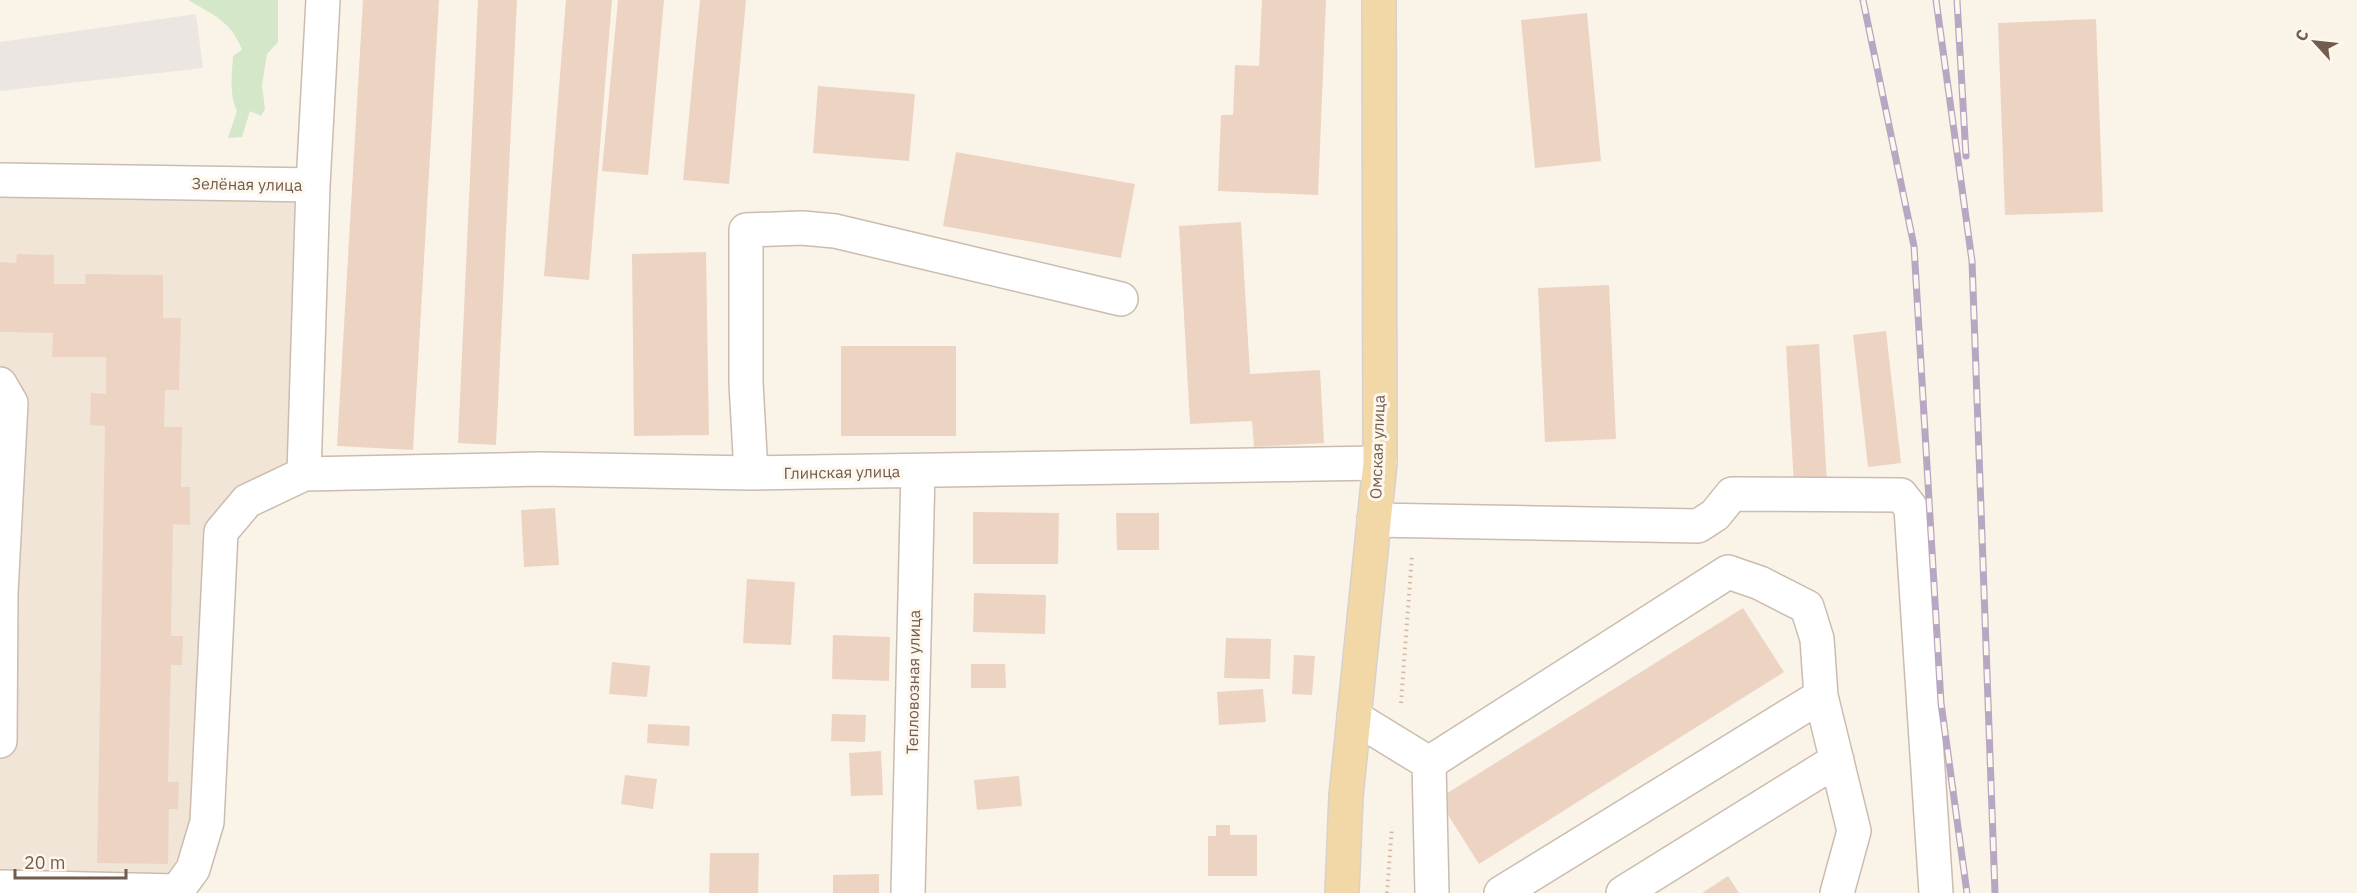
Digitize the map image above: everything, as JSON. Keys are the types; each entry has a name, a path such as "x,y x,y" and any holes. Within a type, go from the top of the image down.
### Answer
{"main road":[{"name":"Омская улица","path":"1342,893 1346,796 1380,463 1379,0"}],"street":[{"path":"313,185 323,0"},
{"name":"Зелёная улица","path":"0,180 313,185 304,474"},
{"path":"751,473 746,382 746,230 802,228 835,231 1121,299"},
{"path":"0,384 11,403 1,593 0,754"},
{"name":"Глинская улица","path":"304,474 540,469 751,473 1380,463"},
{"name":"Тепловозная улица","path":"908,893 918,471"},
{"path":"0,887 177,891 193,869 207,822 221,532 247,501 304,474"},
{"path":"1374,520 1698,526 1715,515 1732,494 1901,495 1911,508 1936,893"},
{"path":"1429,763 1728,572 1760,583 1807,607 1817,639 1821,696 1854,831 1837,893"},
{"path":"1501,893 1821,696"},
{"path":"1354,717 1429,763"},
{"path":"1623,893 1837,760"},
{"path":"1429,763 1432,893"}],"shaded area":[{"path":"196,14 203,68 0,91 0,42"},
{"path":"0,180 301,197 290,481 233,543 211,863 129,893 0,893"}],"green space":[{"path":"188,0 278,0 278,42 267,54 262,85 265,109 261,116 250,111 242,137 228,138 237,111 232,91 233,56 242,50 233,32 227,26"}],"building":[{"path":"363,0 439,0 413,450 337,446"},
{"path":"478,0 517,0 496,445 458,443"},
{"path":"566,0 612,0 589,280 544,276"},
{"path":"618,0 664,0 648,175 602,171"},
{"path":"700,0 746,0 729,184 683,180"},
{"path":"1262,0 1326,0 1318,195 1218,191 1221,115 1233,115 1235,65 1259,66"},
{"path":"1587,13 1601,161 1535,168 1521,20"},
{"path":"2096,19 2103,212 2005,215 1998,23"},
{"path":"818,86 915,94 909,161 813,153"},
{"path":"956,152 1135,184 1121,258 943,226"},
{"path":"1241,222 1250,374 1320,370 1324,443 1254,447 1252,421 1190,424 1179,226"},
{"path":"706,252 709,435 634,436 632,254"},
{"path":"17,254 54,255 54,284 86,284 85,274 163,275 163,318 181,318 179,390 165,390 164,427 182,427 181,487 190,487 190,525 173,524 171,636 183,636 182,665 171,665 168,782 179,782 178,809 169,809 168,864 97,863 105,426 90,425 91,393 106,394 106,357 52,357 53,333 0,332 0,262 16,263"},
{"path":"1609,285 1616,439 1545,442 1538,288"},
{"path":"1886,331 1901,463 1868,467 1853,335"},
{"path":"1819,344 1827,483 1794,485 1786,346"},
{"path":"841,346 956,346 956,436 841,436"},
{"path":"555,508 559,565 524,567 521,510"},
{"path":"973,512 1059,513 1058,564 973,564"},
{"path":"1116,513 1159,513 1159,550 1117,550"},
{"path":"747,579 795,582 791,645 743,643"},
{"path":"974,593 1046,595 1045,634 973,632"},
{"path":"1743,608 1784,672 1479,864 1438,799"},
{"path":"833,635 890,637 889,681 832,679"},
{"path":"1226,638 1271,639 1270,679 1224,678"},
{"path":"1294,655 1315,656 1312,695 1292,694"},
{"path":"612,662 650,666 647,697 609,694"},
{"path":"971,664 1005,664 1006,688 971,688"},
{"path":"1263,689 1266,722 1219,725 1217,692"},
{"path":"832,714 866,715 865,742 831,741"},
{"path":"648,724 690,726 689,746 647,743"},
{"path":"881,751 883,795 851,796 849,753"},
{"path":"625,775 657,779 653,809 621,804"},
{"path":"1019,776 1022,806 977,810 974,780"},
{"path":"1216,825 1230,825 1230,835 1257,835 1257,876 1208,876 1208,836 1216,836"},
{"path":"710,853 759,853 758,893 709,893"},
{"path":"879,874 879,893 833,893 833,875"},
{"path":"1728,876 1739,893 1702,893"}],"railway":[{"path":"1863,0 1914,246 1941,703 1967,893"},
{"path":"1936,0 1972,261 1995,893"},
{"path":"1957,0 1966,156"}]}
